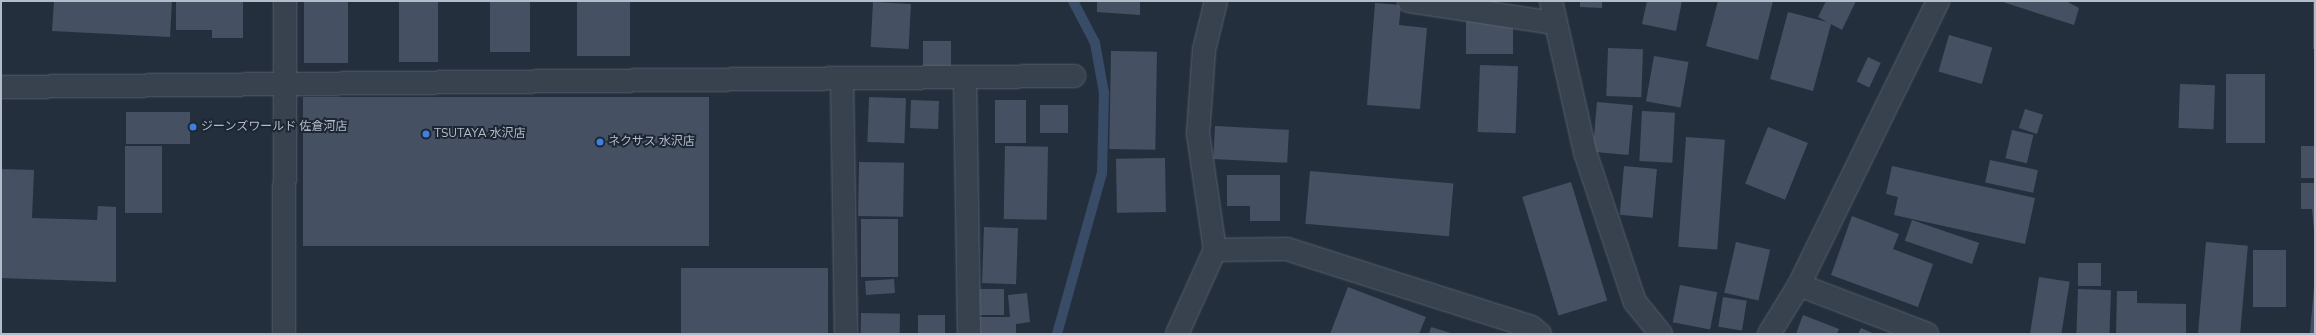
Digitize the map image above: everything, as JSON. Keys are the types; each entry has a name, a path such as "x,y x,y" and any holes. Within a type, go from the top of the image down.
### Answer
{"street":[{"path":"284,334 286,86 285,1"},
{"path":"1176,334 1215,250 1198,134 1204,50 1216,1"},
{"path":"1409,1 1556,23"},
{"path":"1551,1 1585,152 1635,302 1661,334"},
{"path":"1769,334 1799,285 1938,1"},
{"path":"1,87 286,86 1074,76"},
{"path":"965,78 969,334"},
{"path":"842,79 846,334"},
{"path":"1215,250 1287,250 1530,327 1540,334"},
{"path":"1799,285 1927,334"}],"building":[{"path":"54,1 172,1 170,37 52,31"},
{"path":"176,1 243,1 243,38 212,38 212,30 176,30"},
{"path":"304,1 348,1 348,63 304,63"},
{"path":"399,1 438,1 438,62 399,62"},
{"path":"490,1 530,1 530,52 490,52"},
{"path":"577,1 630,1 630,56 577,56"},
{"path":"1097,1 1140,1 1140,15 1097,12"},
{"path":"1580,1 1602,1 1602,8 1580,7"},
{"path":"1647,1 1682,1 1676,31 1642,24"},
{"path":"1718,1 1773,1 1758,60 1706,46"},
{"path":"1826,1 1856,1 1842,30 1831,24 1813,91 1770,79 1788,12 1827,22 1818,17"},
{"path":"2000,1 2066,1 2079,8 2074,25"},
{"path":"2313,1 2315,1 2315,49 2313,49"},
{"path":"873,2 911,4 909,49 871,47"},
{"path":"1375,3 1401,5 1399,25 1427,28 1420,109 1367,105"},
{"path":"1466,20 1513,20 1513,54 1466,54"},
{"path":"1949,35 1992,47 1982,84 1939,72"},
{"path":"923,41 951,41 951,68 923,68"},
{"path":"1608,48 1643,49 1641,97 1606,96"},
{"path":"1111,51 1157,52 1155,150 1109,149"},
{"path":"1654,56 1688,62 1680,107 1646,101"},
{"path":"1868,57 1881,63 1869,87 1857,81"},
{"path":"1480,65 1518,66 1516,133 1478,132"},
{"path":"2226,74 2265,74 2265,143 2226,143"},
{"path":"2180,84 2215,85 2213,129 2178,128"},
{"path":"303,97 709,97 709,246 303,246"},
{"path":"869,97 906,98 904,143 867,142"},
{"path":"911,100 939,101 938,129 910,128"},
{"path":"995,100 1026,100 1026,143 995,143"},
{"path":"1597,102 1633,105 1629,155 1593,152"},
{"path":"1040,105 1068,105 1068,133 1040,133"},
{"path":"2025,109 2043,115 2037,134 2019,128"},
{"path":"1642,111 1675,113 1672,163 1639,161"},
{"path":"126,112 190,112 190,144 126,144"},
{"path":"1215,126 1289,130 1287,163 1213,159"},
{"path":"1768,127 1808,143 1785,200 1745,184"},
{"path":"2012,130 2033,135 2027,163 2005,158"},
{"path":"1686,137 1725,140 1717,249 1678,247"},
{"path":"125,146 162,146 162,213 125,213"},
{"path":"1005,146 1048,147 1047,220 1004,219"},
{"path":"2301,146 2315,146 2315,178 2301,178"},
{"path":"1165,158 1166,212 1117,213 1116,159"},
{"path":"1990,160 2038,170 2033,193 1985,182"},
{"path":"859,162 904,163 903,217 858,216"},
{"path":"1624,166 1657,169 1653,218 1620,215"},
{"path":"1892,166 2035,198 2025,244 1894,215 1898,197 1886,194"},
{"path":"1,169 34,170 32,218 97,220 98,206 116,207 116,282 1,278"},
{"path":"1310,171 1453,184 1449,236 1305,224"},
{"path":"1227,175 1280,175 1280,221 1250,221 1250,206 1227,206"},
{"path":"1571,182 1607,301 1558,315 1522,197"},
{"path":"2301,183 2315,183 2315,242 2312,209 2301,209"},
{"path":"1852,216 1899,234 1893,249 1933,264 1918,307 1831,275"},
{"path":"861,219 898,219 898,277 861,277"},
{"path":"1912,220 1979,243 1972,264 1905,241"},
{"path":"984,227 1018,228 1016,284 982,283"},
{"path":"1736,242 1770,250 1758,301 1724,293"},
{"path":"2206,242 2248,246 2240,334 2198,334"},
{"path":"2253,250 2286,250 2286,307 2253,307"},
{"path":"2078,263 2101,263 2101,286 2078,286"},
{"path":"681,268 828,268 828,334 681,334"},
{"path":"2315,275 2315,333 2310,333"},
{"path":"2039,277 2070,282 2061,334 2030,334"},
{"path":"894,279 895,293 866,295 865,281"},
{"path":"1680,285 1717,292 1710,330 1673,322"},
{"path":"1348,287 1426,317 1419,334 1330,334"},
{"path":"977,289 1004,289 1004,315 977,315"},
{"path":"2078,289 2111,290 2109,334 2076,334"},
{"path":"2117,291 2137,291 2137,303 2186,304 2186,334 2116,334"},
{"path":"1027,293 1030,322 1016,324 1016,334 975,334 976,317 1010,317 1008,295"},
{"path":"1723,297 1747,301 1742,330 1718,327"},
{"path":"861,313 900,314 900,334 861,334"},
{"path":"918,315 945,315 945,334 918,334"},
{"path":"1803,315 1839,329 1837,334 1796,334"},
{"path":"1431,327 1454,334 1429,334"},
{"path":"1861,328 1875,334 1858,334"}],"waterway":[{"path":"1057,334 1102,173 1104,93 1095,43 1073,1"}],"place":[{"name":"ジーンズワールド 佐倉河店","path":"193,127"},
{"name":"TSUTAYA 水沢店","path":"426,134"},
{"name":"ネクサス 水沢店","path":"600,142"}]}
